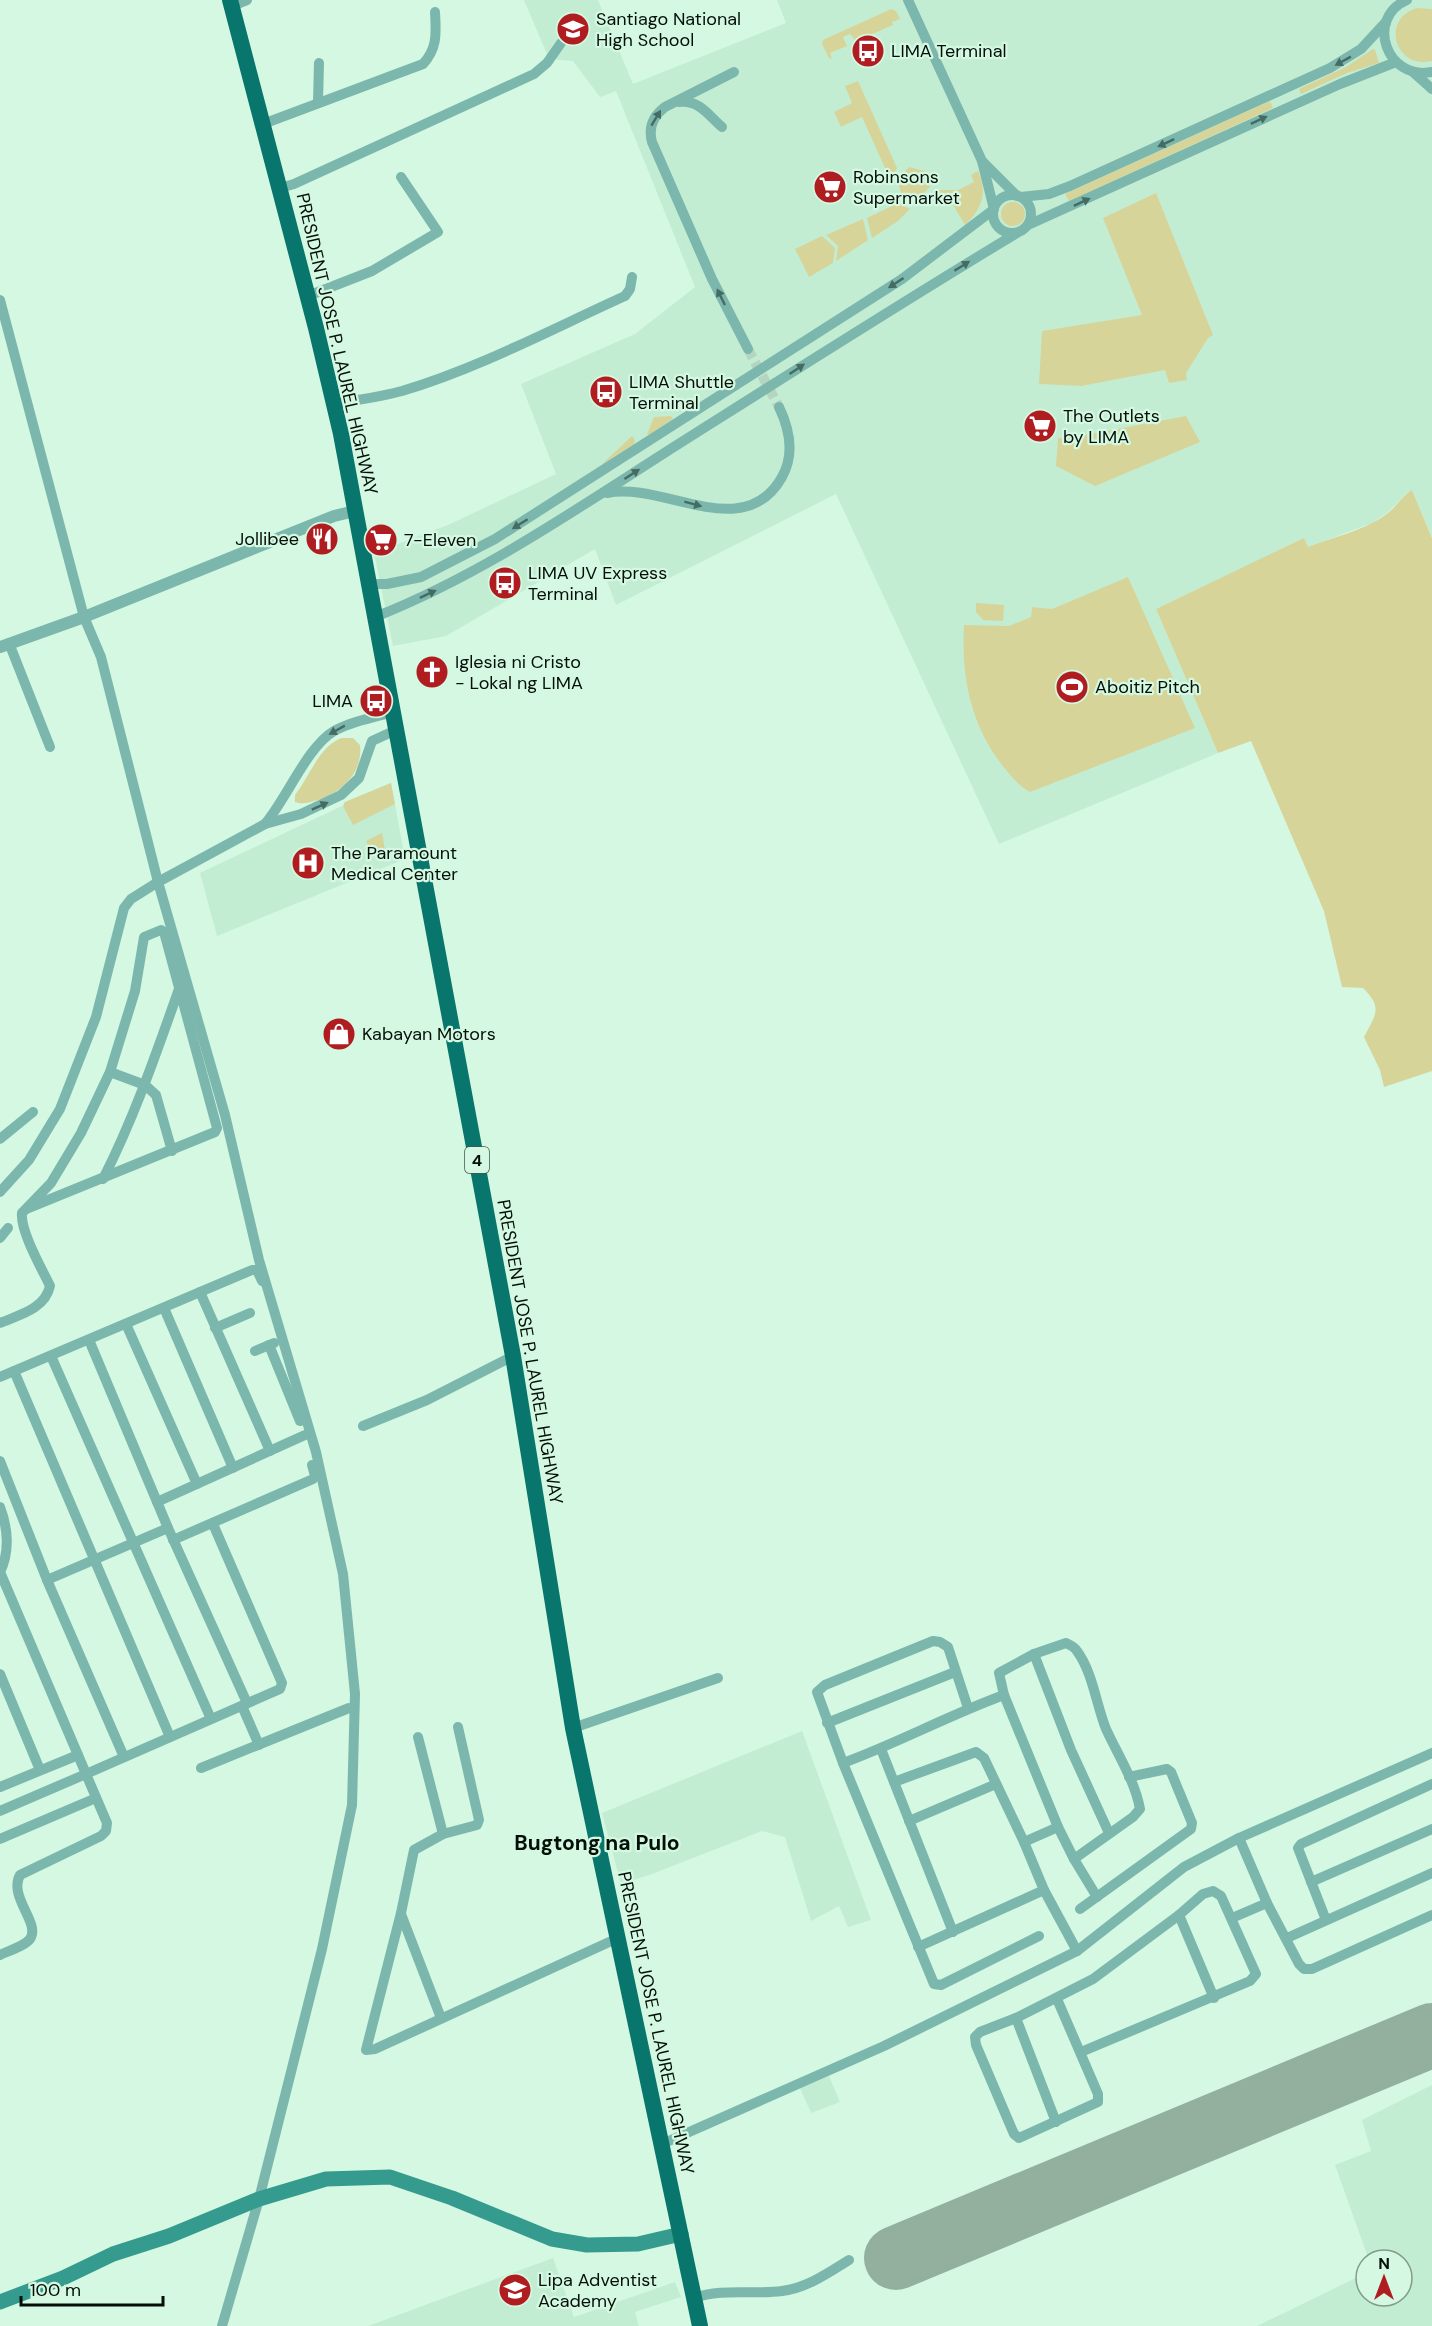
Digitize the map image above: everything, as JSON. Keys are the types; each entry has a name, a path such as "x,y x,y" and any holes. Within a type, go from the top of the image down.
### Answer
{"highway":[{"name":"PRESIDENT JOSE P. LAUREL HIGHWAY","path":"236,2 263,124 334,404 513,1356 573,1728 700,2326"}],"main road":[{"path":"0,2302 113,2254 169,2236 259,2199 326,2179 390,2177 452,2198 552,2239 587,2245 638,2244 681,2234"}],"street":[{"path":"908,0 982,162 994,210"},
{"path":"1407,0 1391,5 1384,35 1387,50 1396,62 1413,72 1432,89"},
{"path":"263,124 423,64 431,56 436,42 435,12"},
{"path":"1017,233 1002,231 993,218 997,203 1004,197 1048,194 1070,186 1330,68 1360,49 1386,22"},
{"path":"280,188 294,184 534,74 547,63 561,42"},
{"path":"375,617 456,581 552,525 1028,225 1340,84 1396,62"},
{"path":"318,102 319,63"},
{"path":"734,72 672,103 659,112 653,120 650,131 652,142 712,279 748,349"},
{"path":"1413,72 1432,72"},
{"path":"672,103 688,101 695,103 722,127"},
{"path":"982,162 1027,202 1031,217 1028,225"},
{"path":"308,296 372,271 438,232 401,177"},
{"path":"368,584 387,584 421,577 479,548 542,510 920,267 994,210"},
{"path":"920,267 933,271 935,278 933,284"},
{"path":"334,404 400,391 508,350 625,296 630,289 632,277"},
{"path":"0,300 84,616 101,657 158,882 225,1115 259,1260 316,1452 343,1574 355,1694 352,1805 322,1949 259,2199 222,2326"},
{"path":"596,497 610,492 632,491 660,495 721,510 753,504 774,488 788,461 788,429 779,407"},
{"path":"542,510 552,525"},
{"path":"50,747 5,645 84,616 334,516 355,511"},
{"path":"265,824 285,797 309,757 329,734 343,726 392,712"},
{"path":"0,1192 29,1160 60,1109 96,1017 124,908 131,900 158,882 265,824 301,814 347,791 362,772 372,741 396,730"},
{"path":"0,1323 33,1308 44,1301 48,1295 50,1286 21,1219 22,1213 51,1183 81,1133 110,1072 135,991 144,937 160,930 164,932 217,1128 211,1135 26,1209"},
{"path":"103,1179 121,1144 145,1085 179,989"},
{"path":"110,1072 145,1085 156,1095 172,1151"},
{"path":"0,1138 33,1112"},
{"path":"51,1183 62,1196"},
{"path":"0,1238 8,1228"},
{"path":"0,1377 252,1270 257,1270 260,1275 266,1294"},
{"path":"200,1292 270,1451"},
{"path":"164,1308 233,1468"},
{"path":"215,1328 250,1313"},
{"path":"126,1324 196,1484"},
{"path":"89,1340 245,1704 259,1745"},
{"path":"173,1540 313,1479 315,1476 304,1435 273,1343 255,1351"},
{"path":"51,1356 211,1719"},
{"path":"363,1426 427,1400 513,1356"},
{"path":"14,1371 170,1737"},
{"path":"157,1502 304,1435"},
{"path":"0,1461 124,1757"},
{"path":"0,1507 8,1538 4,1564 0,1572 107,1823 106,1831 101,1836 20,1875 16,1882 16,1890 32,1929 32,1936 29,1941 0,1954"},
{"path":"5,1520 21,1514"},
{"path":"0,1811 280,1689 282,1683 213,1524"},
{"path":"48,1580 168,1528"},
{"path":"968,1708 948,1647 933,1641 825,1685 817,1692 843,1763 934,1984 940,1985 1039,1936"},
{"path":"1074,1859 1140,1809 1130,1777 1106,1727 1088,1672 1077,1649 1066,1643 1034,1654 999,1673 1004,1695 1058,1827 1074,1859 1097,1897"},
{"path":"1034,1654 1071,1750 1109,1833"},
{"path":"827,1723 955,1672"},
{"path":"0,1674 40,1770"},
{"path":"573,1728 718,1678"},
{"path":"843,1763 881,1749 968,1708 1004,1695"},
{"path":"201,1768 349,1708"},
{"path":"458,1727 479,1820 477,1824 443,1834 414,1850 401,1913 366,2049 373,2050 618,1938"},
{"path":"418,1737 443,1834"},
{"path":"881,1749 953,1932"},
{"path":"894,1782 976,1752 984,1758 1044,1890 1077,1951"},
{"path":"662,2144 884,2046 1077,1951 1184,1867 1239,1838 1432,1753"},
{"path":"0,1787 78,1755"},
{"path":"1080,1909 1191,1829 1192,1823 1171,1772 1167,1769 1130,1777"},
{"path":"909,1821 996,1784"},
{"path":"1326,1920 1298,1848 1301,1844 1432,1784"},
{"path":"0,1839 96,1798"},
{"path":"1024,1842 1058,1827"},
{"path":"1311,1882 1432,1829"},
{"path":"1239,1838 1267,1903 1299,1964 1304,1969 1312,1969 1432,1915"},
{"path":"1287,1938 1432,1873"},
{"path":"918,1947 1044,1890"},
{"path":"1057,1999 1082,2052 1098,2094 1098,2102 1019,2138 1014,2134 976,2045 975,2037 980,2032 1057,1999 1094,1979 1179,1915 1203,1894 1213,1891 1221,1896 1256,1974 1250,1981 1082,2052"},
{"path":"1232,1918 1267,1903"},
{"path":"401,1913 441,2018"},
{"path":"1179,1915 1214,1998"},
{"path":"1016,2018 1056,2122"},
{"path":"694,2298 708,2293 782,2291 819,2279 849,2260"}],"shaded area":[{"path":"524,0 598,0 633,84 786,23 777,0 1432,0 1432,537 1412,490 1387,513 1372,523 1308,547 1304,539 1156,609 1218,753 999,844 836,494 616,605 595,549 446,636 393,646 374,553 448,525 556,474 521,384 635,334 695,287 616,91 600,97 573,61 549,59"},
{"path":"1417,8 1432,9 1432,61 1419,62 1409,58 1401,51 1397,42 1396,32 1399,22 1406,14"},
{"path":"891,9 896,11 900,19 892,22 893,25 856,41 850,34 843,37 847,46 830,53 832,59 829,58 822,44 823,40"},
{"path":"1373,49 1379,63 1347,73 1301,94 1299,89 1346,67"},
{"path":"858,81 897,168 891,181 862,117 841,127 834,112 852,103 845,86"},
{"path":"1270,101 1273,108 1069,201 1065,194"},
{"path":"909,167 925,171 930,187 919,198 902,196 897,180"},
{"path":"978,171 983,186 982,200 976,213 965,225 952,203 938,194 939,190 958,190 974,182 971,175"},
{"path":"1156,193 1213,335 1208,338 1186,373 1187,380 1169,383 1165,370 1081,386 1039,384 1042,331 1142,315 1103,218"},
{"path":"1013,202 1021,206 1025,214 1021,222 1013,226 1005,222 1001,214 1005,206"},
{"path":"898,203 910,209 898,221 872,238 867,218"},
{"path":"863,219 868,240 836,261 838,246 826,235"},
{"path":"822,236 835,248 833,263 809,277 795,249"},
{"path":"671,416 673,419 649,435 647,434 654,417"},
{"path":"1186,416 1200,442 1095,486 1056,466 1058,438"},
{"path":"632,436 635,440 634,444 601,465"},
{"path":"1412,490 1432,538 1432,1071 1384,1087 1380,1070 1364,1037 1374,1017 1375,1006 1363,988 1342,987 1324,911 1251,741 1218,753 1156,609 1304,538 1308,547 1370,524 1388,513"},
{"name":"Aboitiz Pitch","path":"1128,577 1195,728 1030,792 1014,779 994,754 977,720 964,664 964,625 1009,626 1031,617 1032,607 1052,609"},
{"path":"976,603 1004,605 1003,621 983,620 976,612"},
{"path":"341,738 353,738 360,745 358,764 349,780 335,792 318,800 306,803 295,802 295,795 320,755"},
{"name":"The Paramount Medical Center","path":"391,783 405,859 217,936 200,873 344,805 345,802"},
{"path":"391,783 395,804 353,825 343,806 345,802"},
{"path":"382,833 385,850 373,855 366,841"},
{"path":"802,1731 871,1920 848,1927 839,1906 811,1921 785,1837 762,1831 621,1884 602,1813"},
{"path":"829,2076 840,2102 811,2113 800,2088"},
{"path":"1432,2085 1432,2326 1257,2326 1354,2279 1354,2308 1414,2308 1414,2248 1365,2248 1335,2165 1371,2151 1362,2120"},
{"name":"Lipa Adventist Academy","path":"553,2258 574,2317 675,2282 681,2297 635,2312 639,2326 368,2326"}],"runway":[{"path":"896,2258 1432,2035"}],"tunnel":[{"path":"748,349 779,407"}],"place":[{"name":"Santiago National High School","path":"573,29"},
{"name":"LIMA Terminal","path":"868,51"},
{"name":"Robinsons Supermarket","path":"830,187"},
{"name":"LIMA Shuttle Terminal","path":"606,392"},
{"name":"The Outlets by LIMA","path":"1040,426"},
{"name":"Jollibee","path":"322,539"},
{"name":"7-Eleven","path":"381,540"},
{"name":"LIMA UV Express Terminal","path":"505,583"},
{"name":"Iglesia ni Cristo - Lokal ng LIMA","path":"432,672"},
{"name":"Aboitiz Pitch","path":"1072,687"},
{"name":"LIMA","path":"376,701"},
{"name":"The Paramount Medical Center","path":"308,863"},
{"name":"Kabayan Motors","path":"339,1034"},
{"name":"Lipa Adventist Academy","path":"515,2290"}],"district":[{"name":"Bugtong na Pulo","path":"597,1843"}]}
